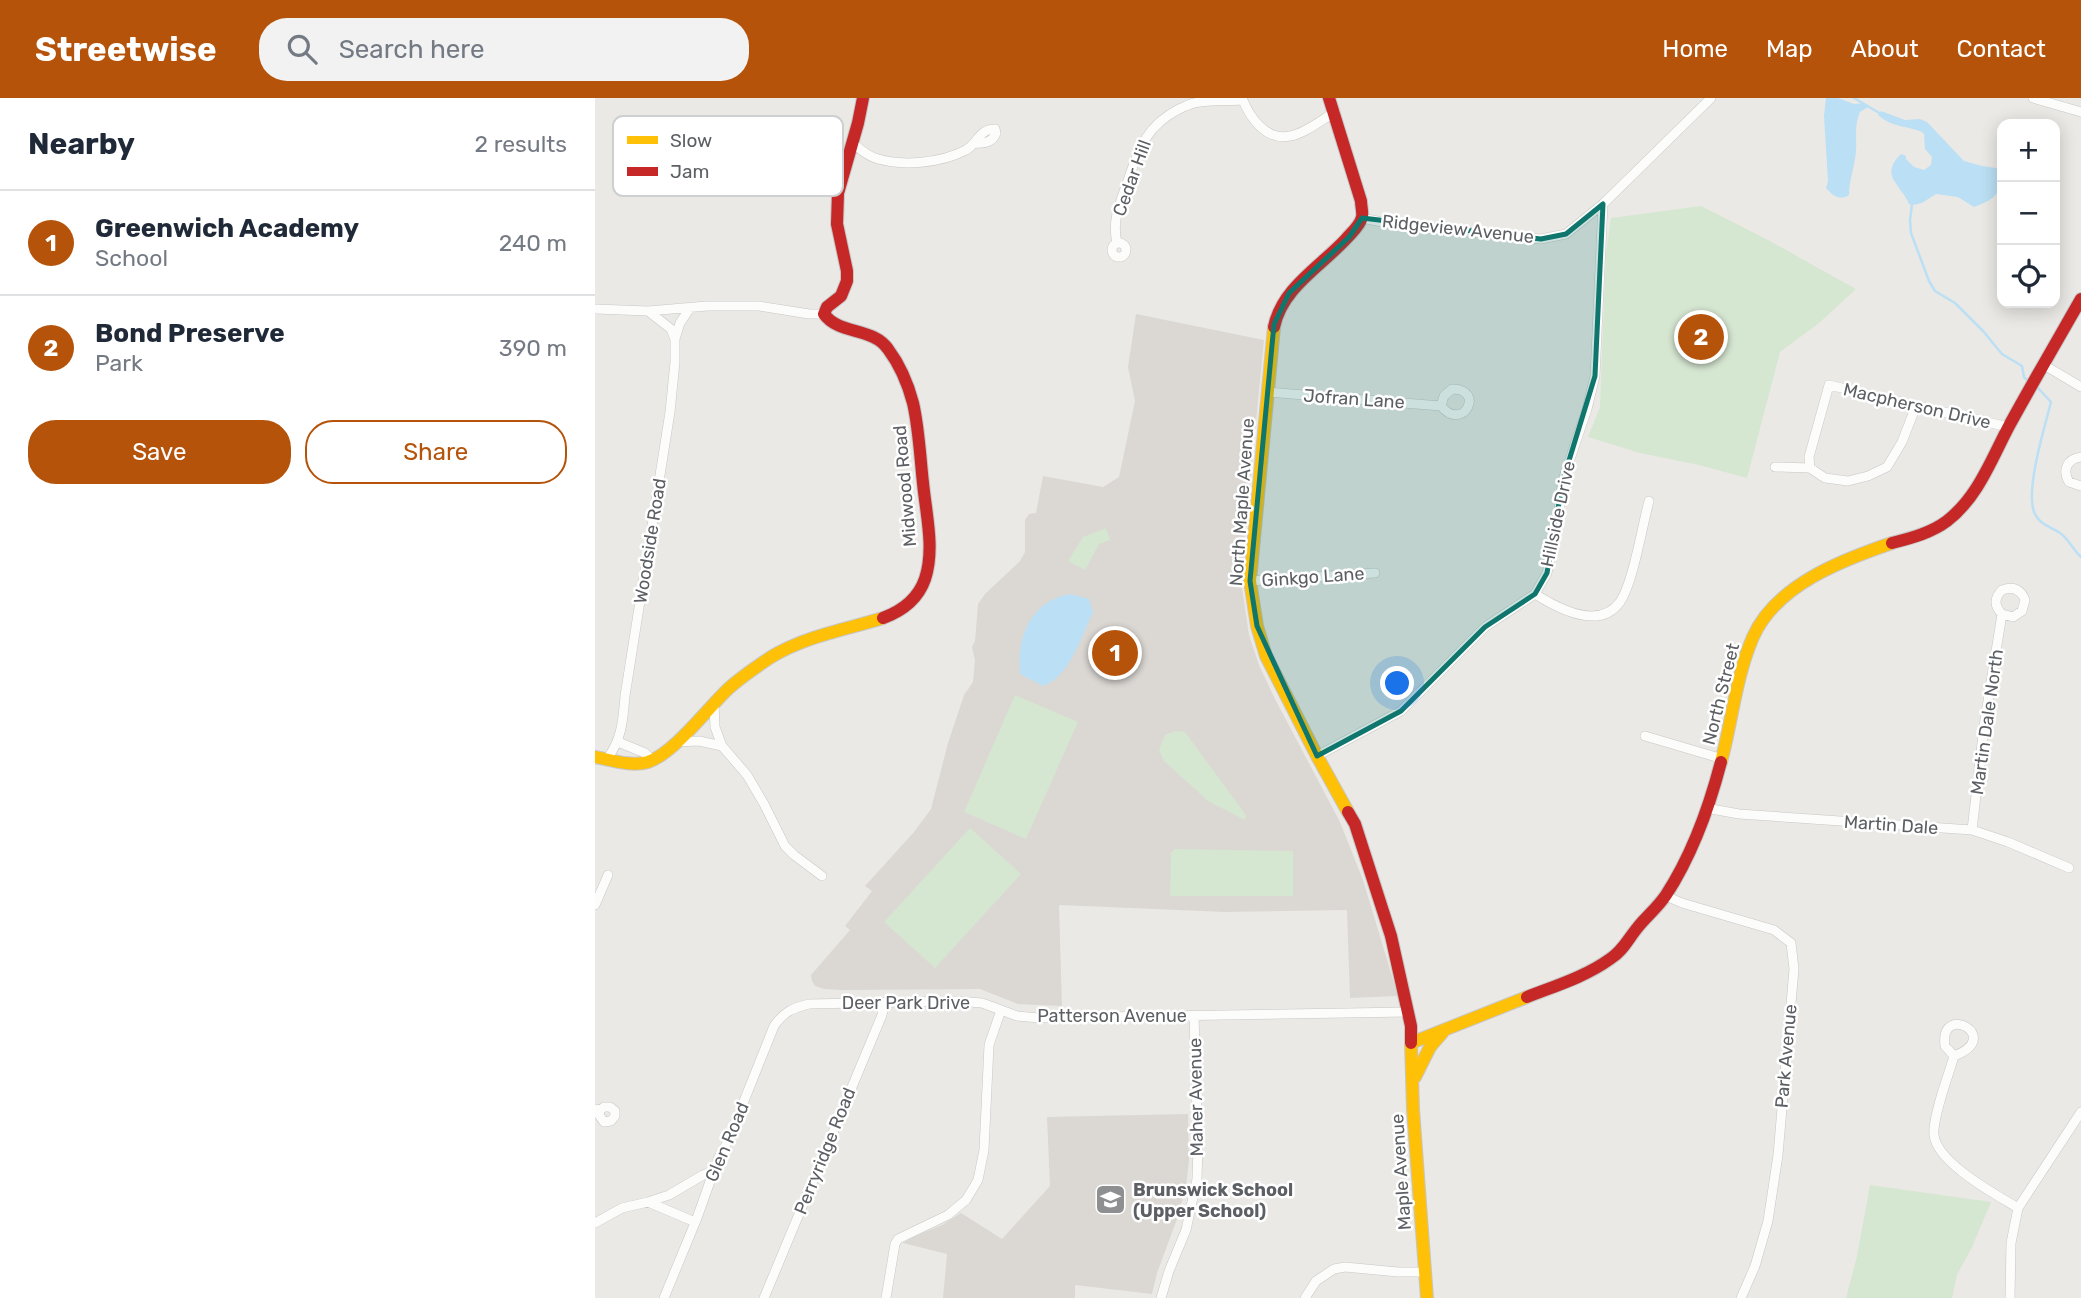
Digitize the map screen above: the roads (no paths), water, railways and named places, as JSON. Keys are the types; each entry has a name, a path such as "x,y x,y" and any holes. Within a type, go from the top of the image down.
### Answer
{"street":[{"path":"843,176 863,98"},
{"path":"1329,98 1361,201 1362,218"},
{"name":"Ridgeview Avenue","path":"1362,218 1402,226 1541,239 1566,234 1603,204 1711,98"},
{"path":"2033,98 2081,112"},
{"name":"Cedar Hill","path":"1117,243 1114,233 1115,216 1136,157 1145,137 1169,114 1192,103 1242,99 1259,127 1273,135 1290,136 1335,112"},
{"path":"853,143 874,158 905,163 955,154 975,143"},
{"path":"595,309 648,311 707,306 759,306 824,314 827,307 841,296 847,281 837,224 838,196"},
{"name":"Hillside Drive","path":"1535,594 1547,573 1555,540 1563,480 1587,410 1595,376 1603,204"},
{"name":"North Maple Avenue","path":"1362,218 1349,237 1289,293 1279,307 1274,324 1250,581 1257,626 1266,656 1355,824 1391,936 1408,1012 1411,1043"},
{"name":"North Street","path":"1411,1043 1600,967 1626,946 1637,928 1666,896 1687,856 1723,759 1749,649 1759,625 1793,592 1817,576 1859,555 1945,523 1970,500 1984,479 2008,428 2081,299"},
{"name":"Woodside Road","path":"601,758 618,742 622,727 670,412 675,339 680,323 690,308"},
{"path":"648,311 671,329 675,339"},
{"name":"Midwood Road","path":"652,760 676,742 736,682 785,649 871,622 902,609 912,602 925,580 929,540 918,423 909,387 889,350 880,340 829,321 824,314"},
{"path":"2044,365 2078,382"},
{"name":"Macpherson Drive","path":"1810,468 1809,457 1829,385 2008,428"},
{"name":"Jofran Lane","path":"1268,392 1441,405"},
{"path":"1775,467 1810,468 1825,478 1848,481 1868,476 1887,467 1902,442 1916,406"},
{"path":"2081,457 2071,460 2066,473 2069,482 2081,486"},
{"path":"1317,756 1401,711 1485,627 1535,594 1553,606 1584,616 1604,614 1618,605 1626,590 1649,501"},
{"name":"Ginkgo Lane","path":"1250,581 1375,573"},
{"name":"Martin Dale North","path":"1972,830 1984,726 2002,614"},
{"path":"714,704 715,727 722,746 747,775 785,846 822,876"},
{"path":"1645,736 1723,759"},
{"path":"676,742 699,741 722,746"},
{"path":"618,742 645,753 652,760"},
{"path":"601,758 638,763 652,760"},
{"name":"Martin Dale","path":"1706,808 1739,814 1972,830 2069,868"},
{"path":"595,905 608,875"},
{"name":"Park Avenue","path":"1666,896 1774,930 1791,943 1794,969 1776,1173 1768,1221 1755,1266 1741,1298"},
{"name":"Deer Park Drive","path":"809,1004 974,1002 1001,1010"},
{"name":"Perryridge Road","path":"764,1298 882,1015 884,1003"},
{"name":"Glen Road","path":"664,1298 774,1026 790,1009 809,1004"},
{"path":"886,1298 893,1251 898,1239 948,1215 973,1190 984,1150 989,1045 1001,1010"},
{"name":"Patterson Avenue","path":"1001,1010 1017,1016 1039,1018 1408,1012"},
{"name":"Maher Avenue","path":"1161,1298 1169,1270 1186,1230 1197,1179 1194,1016"},
{"path":"1413,1081 1430,1047 1444,1030"},
{"name":"Maple Avenue","path":"1411,1043 1427,1298"},
{"path":"1954,1056 1934,1132 1937,1147 1963,1173 2018,1208"},
{"path":"2010,1298 2011,1243 2018,1208 2081,1112"},
{"path":"595,1223 622,1208 669,1195 714,1171"},
{"path":"648,1202 695,1222"},
{"path":"1305,1298 1315,1281 1334,1269 1345,1267 1426,1272"}],"water":[{"path":"1826,98 1838,98 1854,104 1864,103 1868,107 1860,112 1858,117 1849,195 1843,198 1826,188"},
{"path":"1881,111 1905,120 1920,119 1927,122 1964,161 1997,168 1996,194 1974,207 1958,197 1936,194 1920,203 1909,204 1893,179 1892,168 1901,154 1906,156 1914,167 1924,170 1931,165 1932,157 1925,149 1924,134 1889,122 1878,115"},
{"path":"1070,594 1089,599 1093,612 1067,665 1052,681 1043,686 1020,674 1019,660 1024,634 1036,613 1045,604"}],"waterway":[{"path":"1854,98 1881,114"},
{"path":"1912,204 1911,233 1935,291 1955,303 2002,354 2022,366 2027,380"},
{"path":"2038,388 2051,402 2037,459 2032,504 2040,521 2063,535 2081,557"}],"place":[{"name":"Bond Preserve","path":"1701,337"},
{"name":"Greenwich Academy","path":"1115,653"},
{"name":"Brunswick School (Upper School)","path":"1110,1200"}]}
